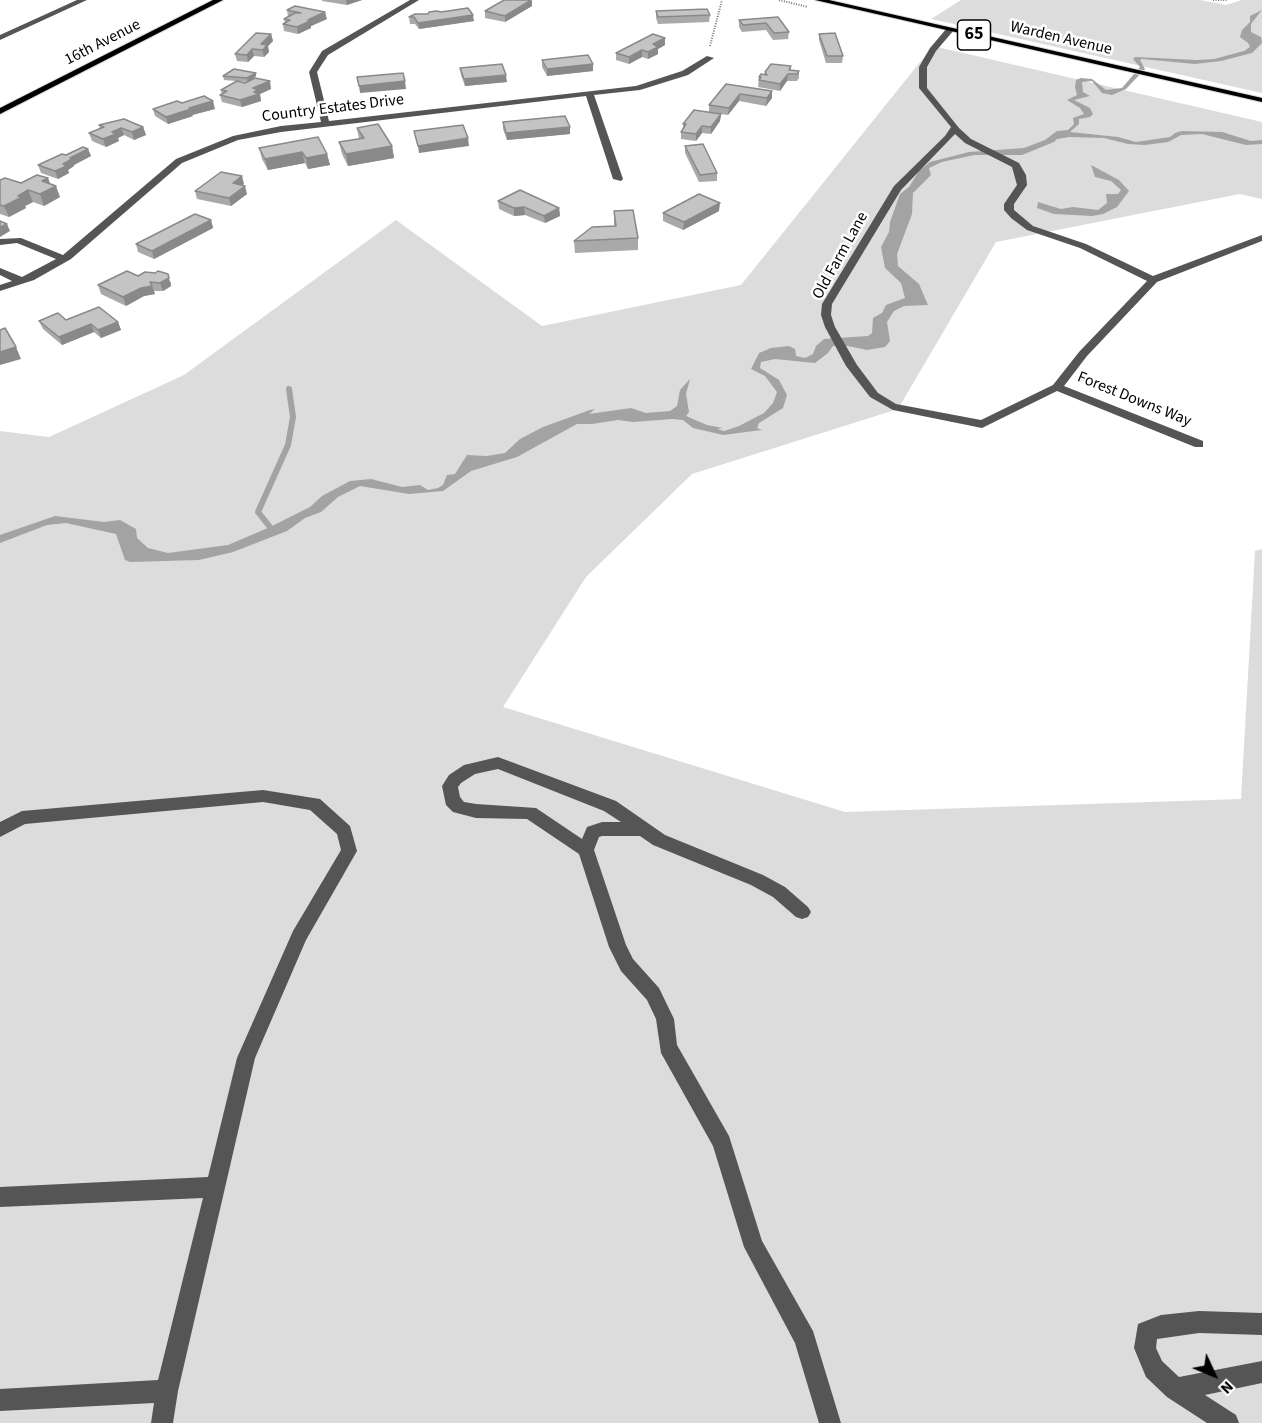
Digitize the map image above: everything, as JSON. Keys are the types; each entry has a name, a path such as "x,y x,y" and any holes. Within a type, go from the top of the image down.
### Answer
{"main road":[{"name":"16th Avenue","path":"0,111 219,0"},
{"name":"Warden Avenue","path":"819,0 833,1 950,30 1262,100"}],"street":[{"path":"0,38 83,0"},
{"path":"326,124 313,72 325,53 415,0"},
{"path":"950,30 933,50 923,67 921,77 923,88 955,127 954,129 968,141 1016,165 1021,175 1022,185 1012,199 1009,210 1023,224 1083,246 1153,280"},
{"name":"Country Estates Drive","path":"0,288 21,281 64,259 159,176 185,158 236,138 280,129 653,85 685,74 710,58"},
{"path":"589,94 618,179"},
{"name":"Old Farm Lane","path":"954,129 948,138 897,188 827,304 826,315 830,327 868,389 893,407 982,424 1057,387"},
{"path":"1057,387 1083,354 1153,280 1262,238"},
{"path":"0,242 18,240 64,259"},
{"path":"0,270 21,281"},
{"name":"Forest Downs Way","path":"1057,387 1199,444"},
{"path":"586,850 530,813 476,811 459,807 452,800 450,786 454,778 470,769 498,764 610,806 658,840 757,880 778,892 802,912"},
{"path":"0,830 22,818 263,796 314,804 344,831 349,851 299,936 246,1058 167,1391 162,1423"},
{"path":"640,829 602,829 593,832 586,850 598,892 618,947 627,965 653,994 665,1019 668,1047 722,1143 754,1247 805,1339 830,1423"},
{"path":"0,1197 216,1188"},
{"path":"1228,1423 1174,1389 1154,1369 1145,1348 1146,1332 1161,1326 1199,1322 1262,1324"},
{"path":"1174,1389 1262,1372"},
{"path":"0,1400 167,1391"}],"path":[{"path":"710,58 709,50 722,0"},
{"path":"1213,0 1227,0"}],"shaded area":[{"path":"961,0 1200,0 1226,5 1242,0 1262,0 1262,93 931,19"},
{"path":"1262,10 1251,24 1251,32 1261,37 1262,43 1252,53 1221,61 1195,64 1142,59 1140,60 1145,69 1126,89 1112,95 1102,93 1092,81 1082,82 1083,92 1090,96 1074,100 1090,108 1093,114 1090,117 1079,119 1079,124 1070,132 1118,137 1136,142 1170,137 1182,131 1222,132 1251,141 1262,140 1262,144 1246,145 1202,134 1181,135 1168,142 1145,145 1128,144 1104,138 1069,137 1057,139 1022,155 974,155 942,162 929,168 931,175 913,193 912,214 897,254 898,266 919,284 928,305 904,306 894,311 887,322 890,341 885,347 867,350 833,346 815,363 775,359 761,362 760,368 779,380 787,395 783,408 759,423 757,428 762,430 723,435 693,428 683,420 672,419 633,422 618,420 577,424 517,457 471,471 443,491 409,494 360,486 338,497 321,512 305,518 287,531 233,552 199,560 130,562 125,560 116,534 66,523 47,525 0,543 0,535 55,516 104,522 120,520 136,529 137,538 148,548 168,553 228,545 310,507 322,496 350,481 371,479 402,487 420,485 428,490 438,488 443,485 447,475 455,474 467,455 487,456 505,453 520,439 543,427 590,410 595,409 589,414 631,408 646,413 670,411 677,406 680,390 690,379 686,394 689,412 686,416 707,425 723,428 717,429 724,431 739,426 764,413 773,403 777,392 765,376 751,369 759,353 771,348 789,346 795,349 796,356 805,358 813,354 816,346 824,339 868,336 872,333 873,318 882,313 886,305 905,298 901,283 885,268 881,247 889,232 890,222 900,194 909,187 919,171 930,162 969,152 1024,148 1045,140 1057,131 1068,130 1074,124 1073,118 1084,114 1080,108 1067,100 1077,95 1076,80 1092,79 1106,90 1122,88 1140,67 1133,59 1135,57 1197,60 1214,59 1244,51 1250,47 1240,37 1242,30 1250,22 1250,16"},
{"path":"933,46 1262,122 1262,199 1240,194 996,242 898,409 692,474 586,577 503,707 845,812 1241,799 1255,551 1262,549 1262,1423 0,1423 0,431 49,437 184,375 396,220 542,326 741,285"},
{"path":"1091,165 1119,180 1129,191 1117,207 1103,214 1092,216 1054,214 1037,208 1038,202 1061,209 1073,207 1098,210 1107,203 1106,194 1118,194 1121,190 1111,181 1095,177"}],"building":[{"path":"504,0 531,0 505,16 485,11"},
{"path":"295,6 325,12 297,27 283,24 290,20 284,19 295,13 301,13 287,10"},
{"path":"468,8 473,15 418,23 414,17 409,17 415,14"},
{"path":"707,9 710,15 658,17 656,11"},
{"path":"778,17 789,32 774,33 766,23 743,25 739,20"},
{"path":"256,33 271,34 261,44 267,45 263,50 252,49 247,55 235,54"},
{"path":"835,33 843,56 827,56 819,34"},
{"path":"653,34 665,38 653,44 658,47 648,52 642,50 629,57 616,53"},
{"path":"588,55 593,64 547,69 542,60"},
{"path":"502,64 506,75 464,79 460,68"},
{"path":"771,64 791,66 789,70 799,71 797,74 788,74 780,84 759,80 761,74 767,75 765,72"},
{"path":"234,69 256,73 247,78 223,76"},
{"path":"403,73 405,81 359,86 357,77"},
{"path":"255,78 270,81 253,88 258,90 254,92 259,94 240,100 220,95 227,91 221,90 237,81 245,83"},
{"path":"726,84 772,91 767,98 740,94 729,108 709,105"},
{"path":"204,96 213,101 166,117 153,109 177,101 182,103"},
{"path":"694,110 721,114 711,127 702,126 696,134 681,132 686,124 683,124"},
{"path":"565,116 570,127 506,133 503,122"},
{"path":"124,119 143,127 132,132 121,128 112,132 116,134 103,139 89,133 104,127 99,125"},
{"path":"378,124 392,146 346,154 339,142 364,138 357,128"},
{"path":"463,125 468,138 418,146 414,131"},
{"path":"318,137 327,154 306,158 302,152 265,159 259,148"},
{"path":"703,144 717,173 700,175 685,146"},
{"path":"83,147 88,149 63,164 67,166 55,171 38,165 62,154 66,155"},
{"path":"221,172 242,176 233,183 245,186 229,198 195,191"},
{"path":"37,175 48,178 42,181 56,186 40,194 28,190 18,196 22,197 4,206 0,205 0,180 5,178 21,183"},
{"path":"520,190 559,208 544,216 524,207 514,208 498,201"},
{"path":"699,194 720,203 684,222 663,213"},
{"path":"633,210 638,238 574,241 592,227 616,226 614,211"},
{"path":"195,214 211,220 152,251 136,244"},
{"path":"127,271 138,276 145,272 158,271 168,274 169,278 160,283 150,282 152,286 141,288 123,297 98,285"},
{"path":"99,307 118,322 98,330 91,324 59,337 39,321 58,313 66,320"},
{"path":"5,328 16,347 0,352 0,330"}],"waterway":[{"path":"270,527 258,512 288,445 293,417 289,389"}]}
